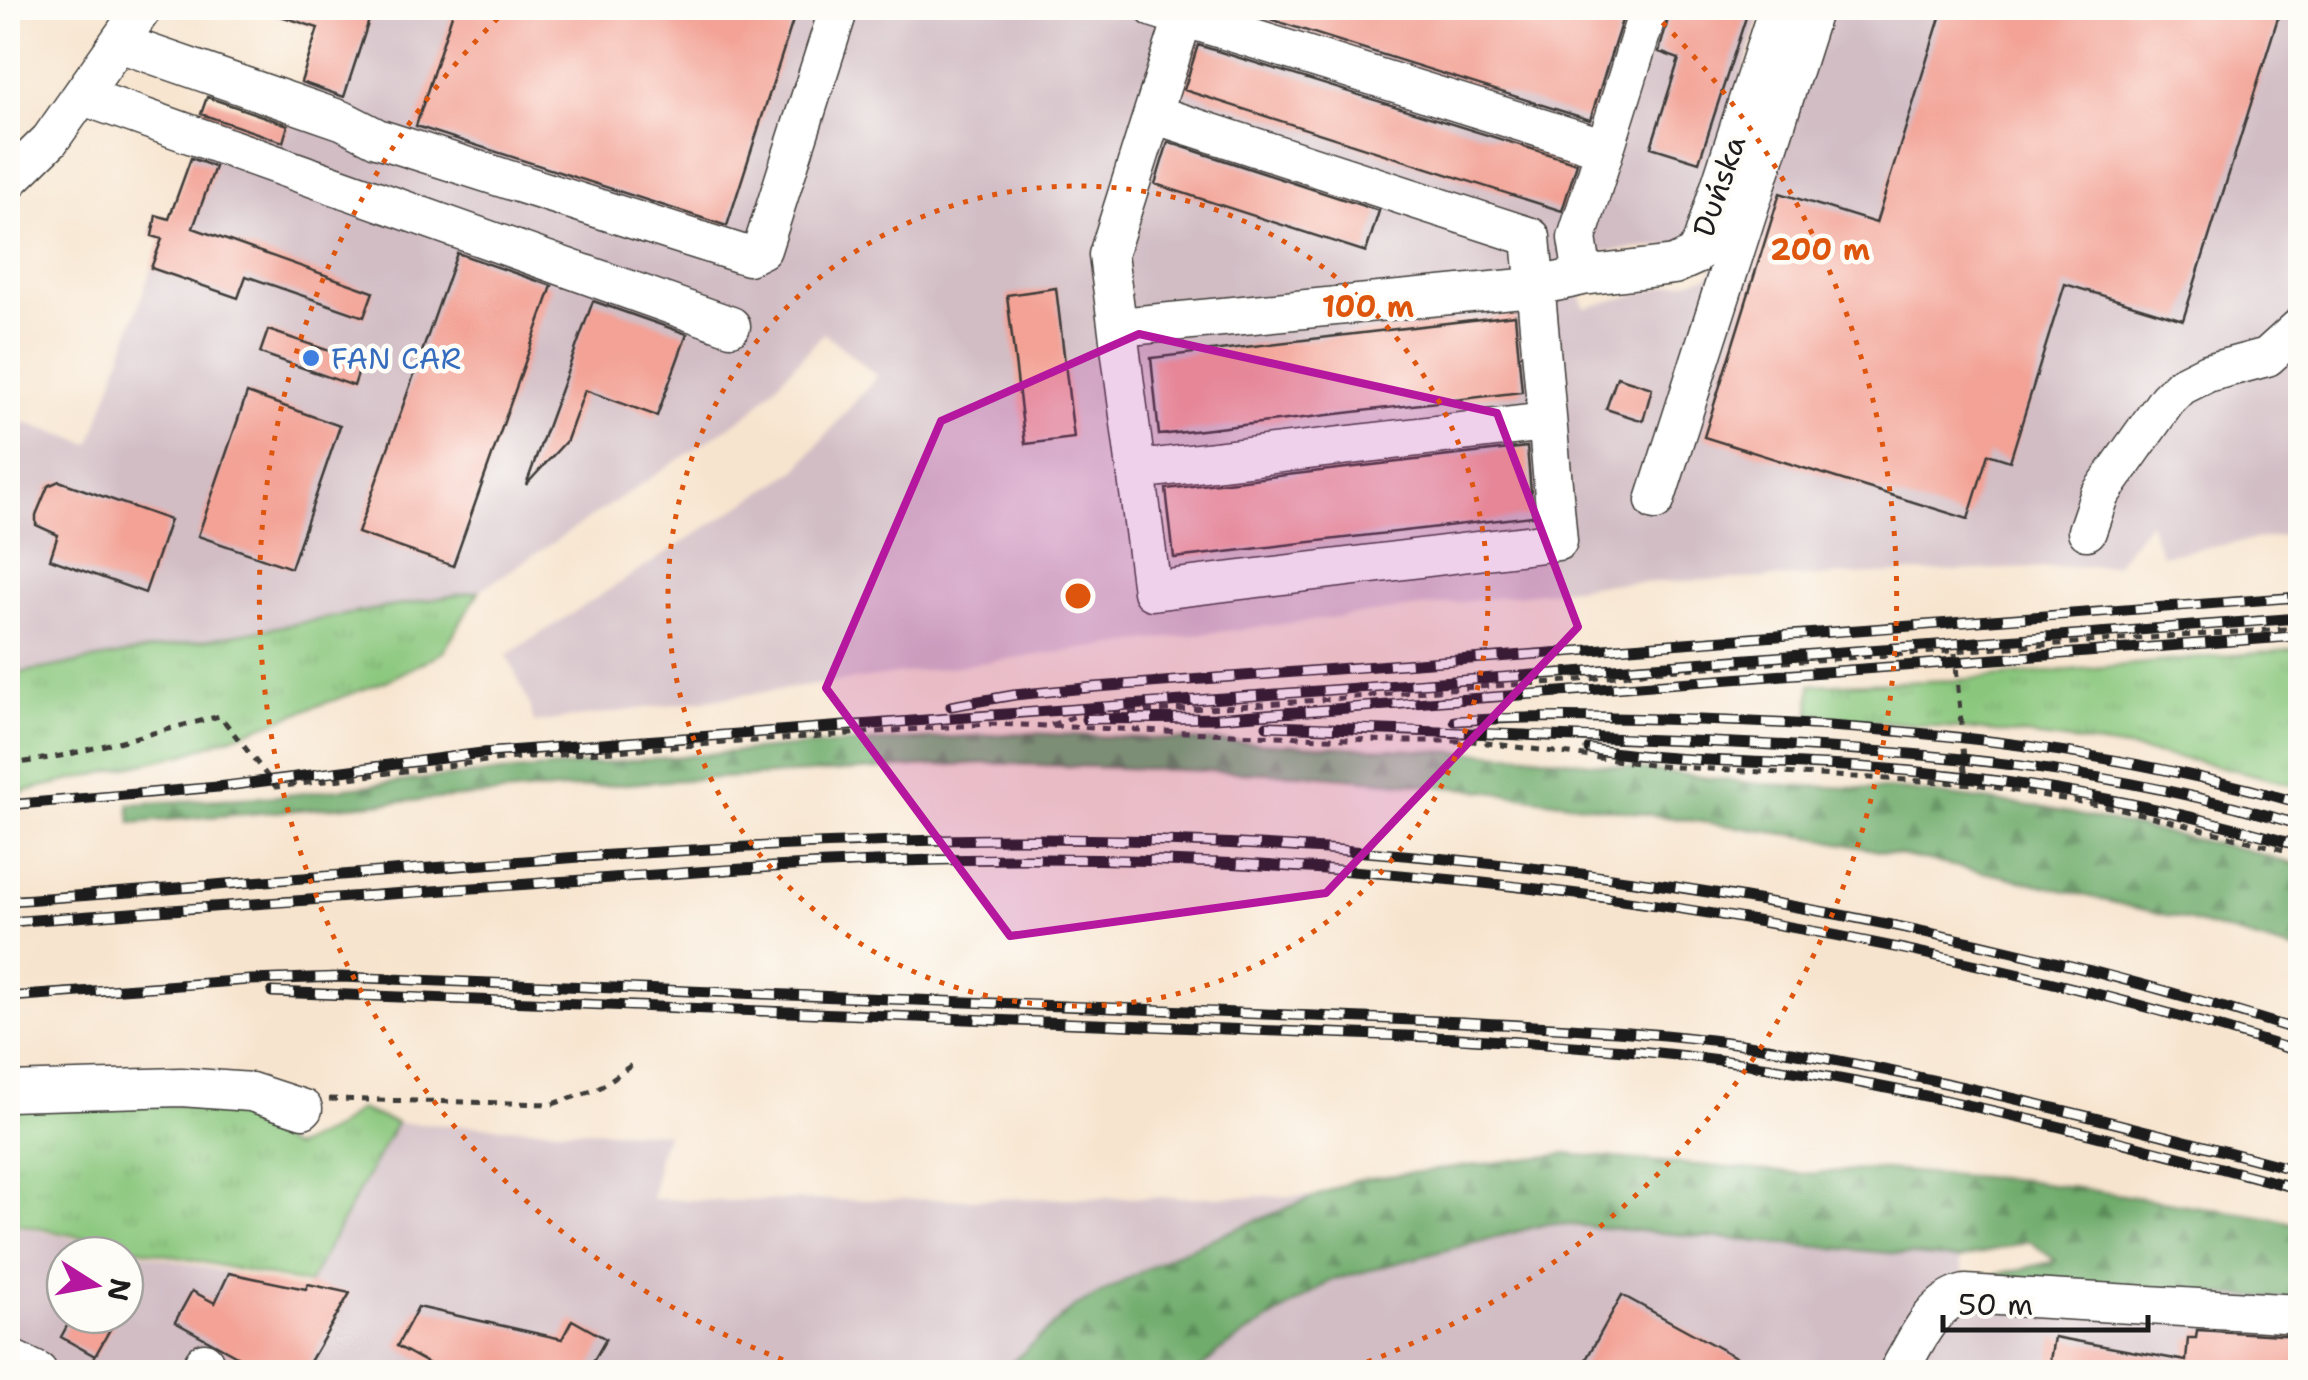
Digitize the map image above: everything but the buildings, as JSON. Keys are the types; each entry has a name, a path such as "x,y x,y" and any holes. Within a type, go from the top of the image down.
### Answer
{"street":[{"path":"8,182 36,157 142,8"},
{"path":"119,44 344,121 377,138 748,256 762,249 839,8"},
{"path":"1119,327 1533,287 1583,276 1577,238 1649,8"},
{"name":"Duńska","path":"1583,276 1674,265 1694,256 1702,242 1778,8"},
{"path":"1655,501 1813,8"},
{"path":"1153,114 1530,237 1558,540 1152,591 1108,255 1153,114 1168,13 1605,148"},
{"path":"82,96 731,326"},
{"path":"2087,531 2099,496 2181,386 2208,373 2267,357 2300,327"},
{"path":"1137,470 1546,422"},
{"path":"8,1092 182,1087 251,1092 304,1109"},
{"path":"1898,1372 1937,1309 1949,1298 1965,1294 2300,1314"}],"path":[{"path":"1048,726 1081,714 1292,704 1583,682 1648,671 2300,628"},
{"path":"1955,652 1966,783"},
{"path":"8,765 66,755 220,716 276,787 504,759 989,724 1472,741 1658,766 1966,783 2121,809 2300,854"},
{"path":"304,1109 334,1097 553,1104 598,1089 633,1064"}],"highlighted area":[{"path":"1139,334 1497,413 1578,627 1326,893 1010,936 826,688 941,421"}],"shaded area":[{"path":"272,8 1763,8 1689,244 1566,255 1585,308 1710,275 1798,8 2300,8 2300,533 2161,555 2149,522 2115,565 1607,584 534,723 507,655 795,471 877,376 824,333 750,413 479,591 8,675 8,444 15,445 22,422 91,444 161,240 150,233 156,215 169,219 201,115 283,142 318,29 270,13"},
{"path":"396,1123 667,1133 658,1156 652,1199 1322,1196 1175,1254 1073,1308 1001,1372 8,1372 8,1224 58,1235 45,1235 45,1335 145,1335 145,1254 305,1289"},
{"path":"1550,1223 1959,1259 1967,1281 2300,1299 2300,1372 1197,1372 1218,1352 1332,1280 1424,1247"}],"green space":[{"path":"479,591 443,652 386,681 184,754 8,795 8,675"},
{"path":"2300,649 2300,787 2179,758 2057,739 1810,715 1811,685 1960,680"},
{"path":"1027,733 1526,755 1758,784 1901,790 2040,807 2247,850 2300,866 2300,952 2003,876 1815,838 1470,789 1302,774 985,763 664,781 131,823 129,804 279,796 432,778 802,746"},
{"path":"8,1105 235,1105 249,1124 293,1148 336,1128 359,1109 396,1123 308,1284 145,1250 145,1235 71,1235 8,1222"},
{"path":"1566,1154 1804,1174 1872,1169 2024,1180 2272,1218 2300,1225 2300,1299 1966,1281 2056,1261 2029,1241 1959,1259 1550,1223 1332,1280 1218,1352 1197,1372 1001,1372 1073,1308 1175,1254 1355,1180"}],"railway":[{"path":"951,706 1096,687 2300,597"},
{"path":"8,805 218,787 482,753 2300,618"},
{"path":"1086,719 1215,718 2300,636"},
{"path":"1455,721 1699,720 1927,734 2152,767 2300,803"},
{"path":"1267,726 1743,743 1984,761 2143,786 2300,825"},
{"path":"1589,749 1657,757 1861,767 2028,785 2192,817 2300,846"},
{"path":"8,901 638,853 891,841 1179,842 1342,850 1504,865 1827,912 2145,985 2300,1031"},
{"path":"8,922 895,861 1179,861 1342,870 1666,906 1827,934 1986,967 2300,1052"},
{"path":"8,997 341,977 1619,1031 1736,1043 1907,1075 2104,1120 2300,1171"},
{"path":"272,992 1457,1038 1656,1053 1775,1068 1908,1092 2300,1189"}],"place":[{"name":"FAN CAR","path":"311,358"}]}
